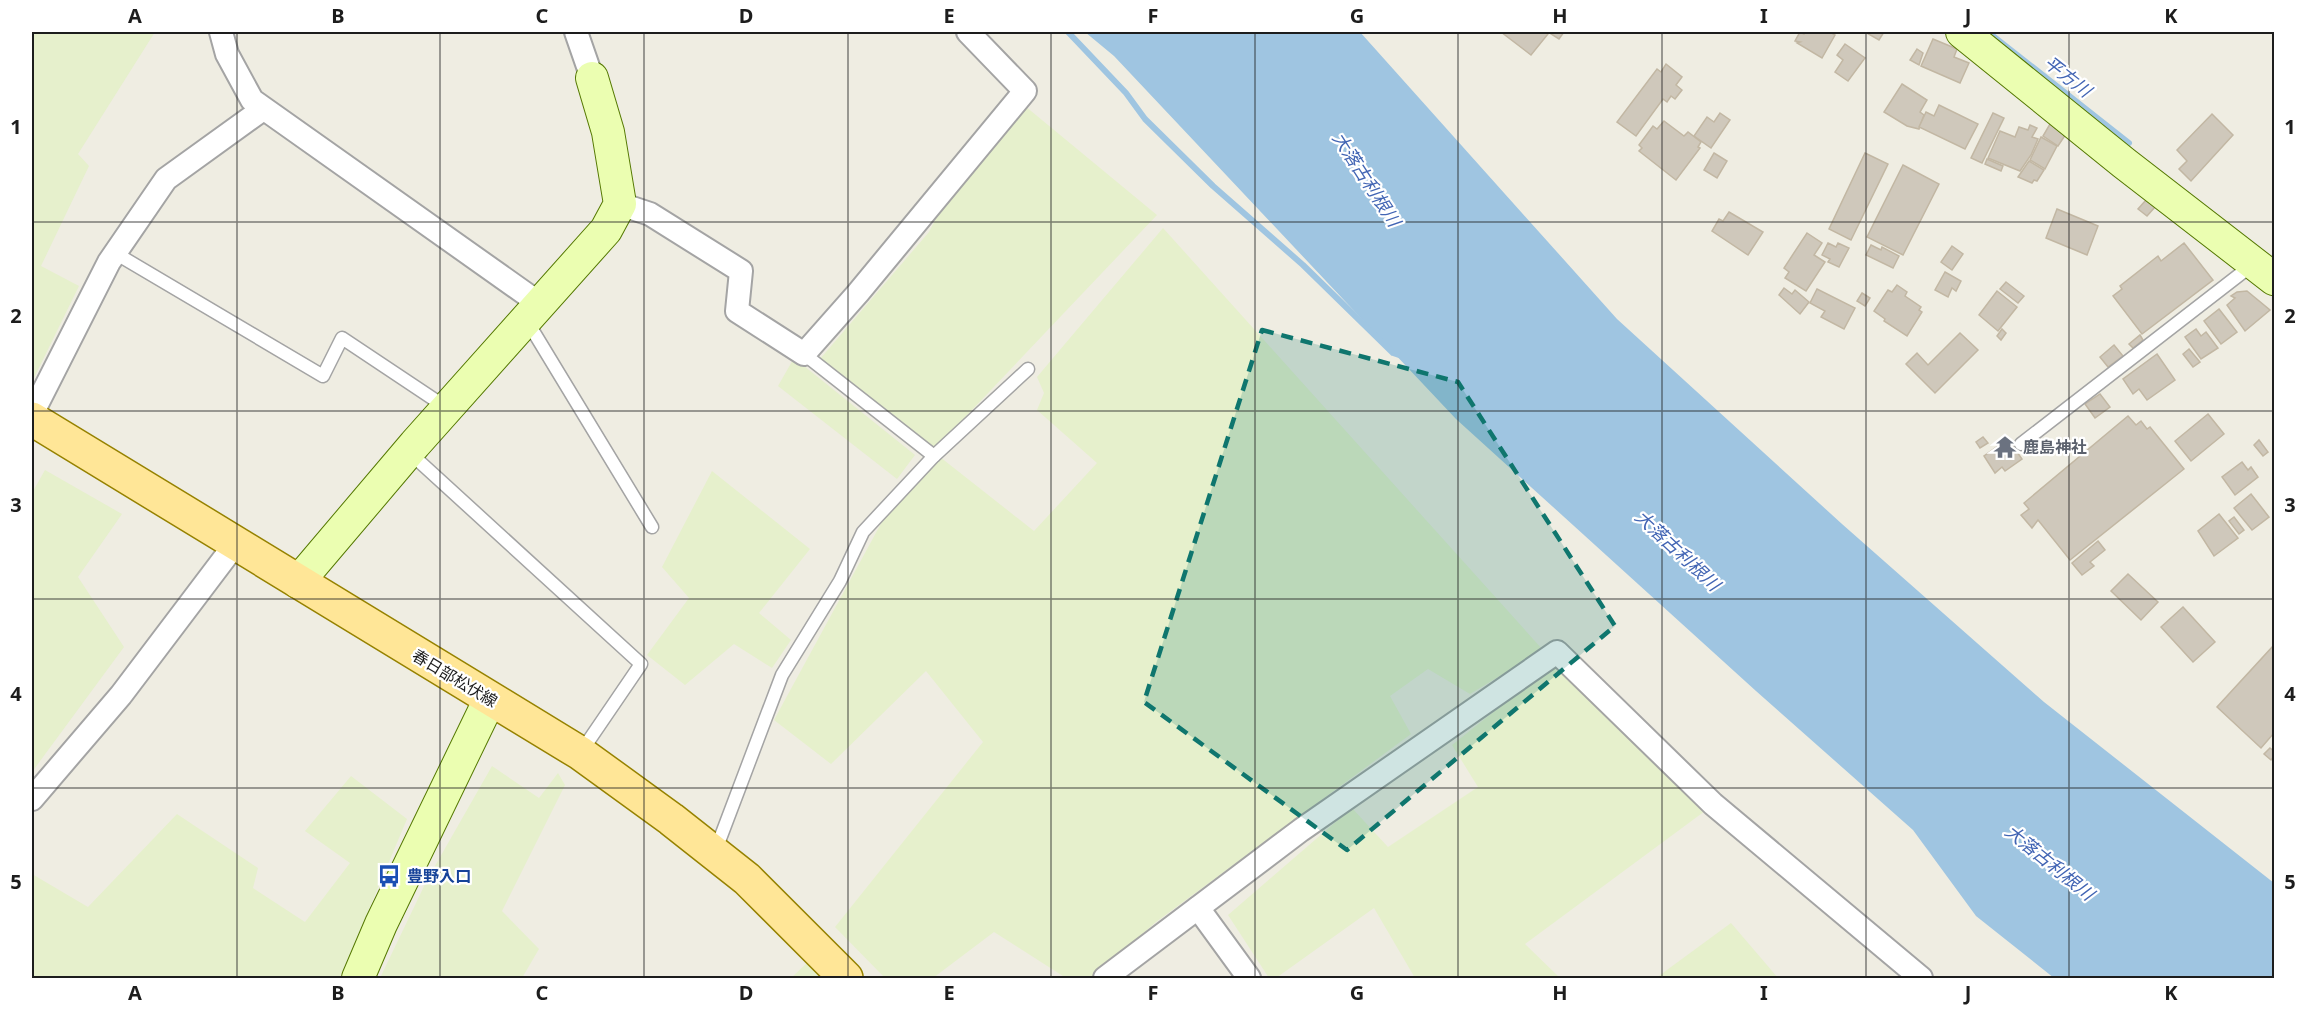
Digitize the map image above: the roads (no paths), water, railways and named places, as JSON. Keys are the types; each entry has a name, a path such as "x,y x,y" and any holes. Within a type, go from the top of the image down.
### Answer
{"main road":[{"name":"春日部松伏線","path":"32,417 580,753 715,852 776,906 846,978"}],"street":[{"path":"221,32 227,54 252,100 533,312"},
{"path":"298,582 606,230 620,204 608,132 576,32"},
{"path":"620,204 650,214 741,271 737,311 804,354 858,293 1025,91 968,32"},
{"path":"1962,32 2124,163 2265,271"},
{"path":"32,417 115,253 166,180 263,108"},
{"path":"32,799 122,695 236,543"},
{"path":"1105,978 1301,830 1557,652 1713,804 1921,978"},
{"path":"358,978 381,924 490,699"},
{"path":"1198,908 1250,978"}],"lane":[{"path":"115,253 323,376 342,338 448,409"},
{"path":"2021,444 2265,271"},
{"path":"533,312 652,527"},
{"path":"804,354 934,456"},
{"path":"715,852 782,675 840,581 863,532 934,456 1028,369"},
{"path":"409,453 641,664 580,753"}],"water":[{"name":"大落古利根川","path":"1085,32 1360,32 1617,319 1842,524 2044,702 2274,883 2274,978 2054,978 1976,916 1913,830 1456,419 1114,56"}],"waterway":[{"path":"1068,32 1126,93 1145,119 1213,186 1303,265 1393,353 1399,355"},
{"name":"平方川","path":"1988,32 2129,143"}],"place":[{"name":"鹿島神社","path":"2005,447"},
{"name":"豊野入口","path":"389,876"}]}
